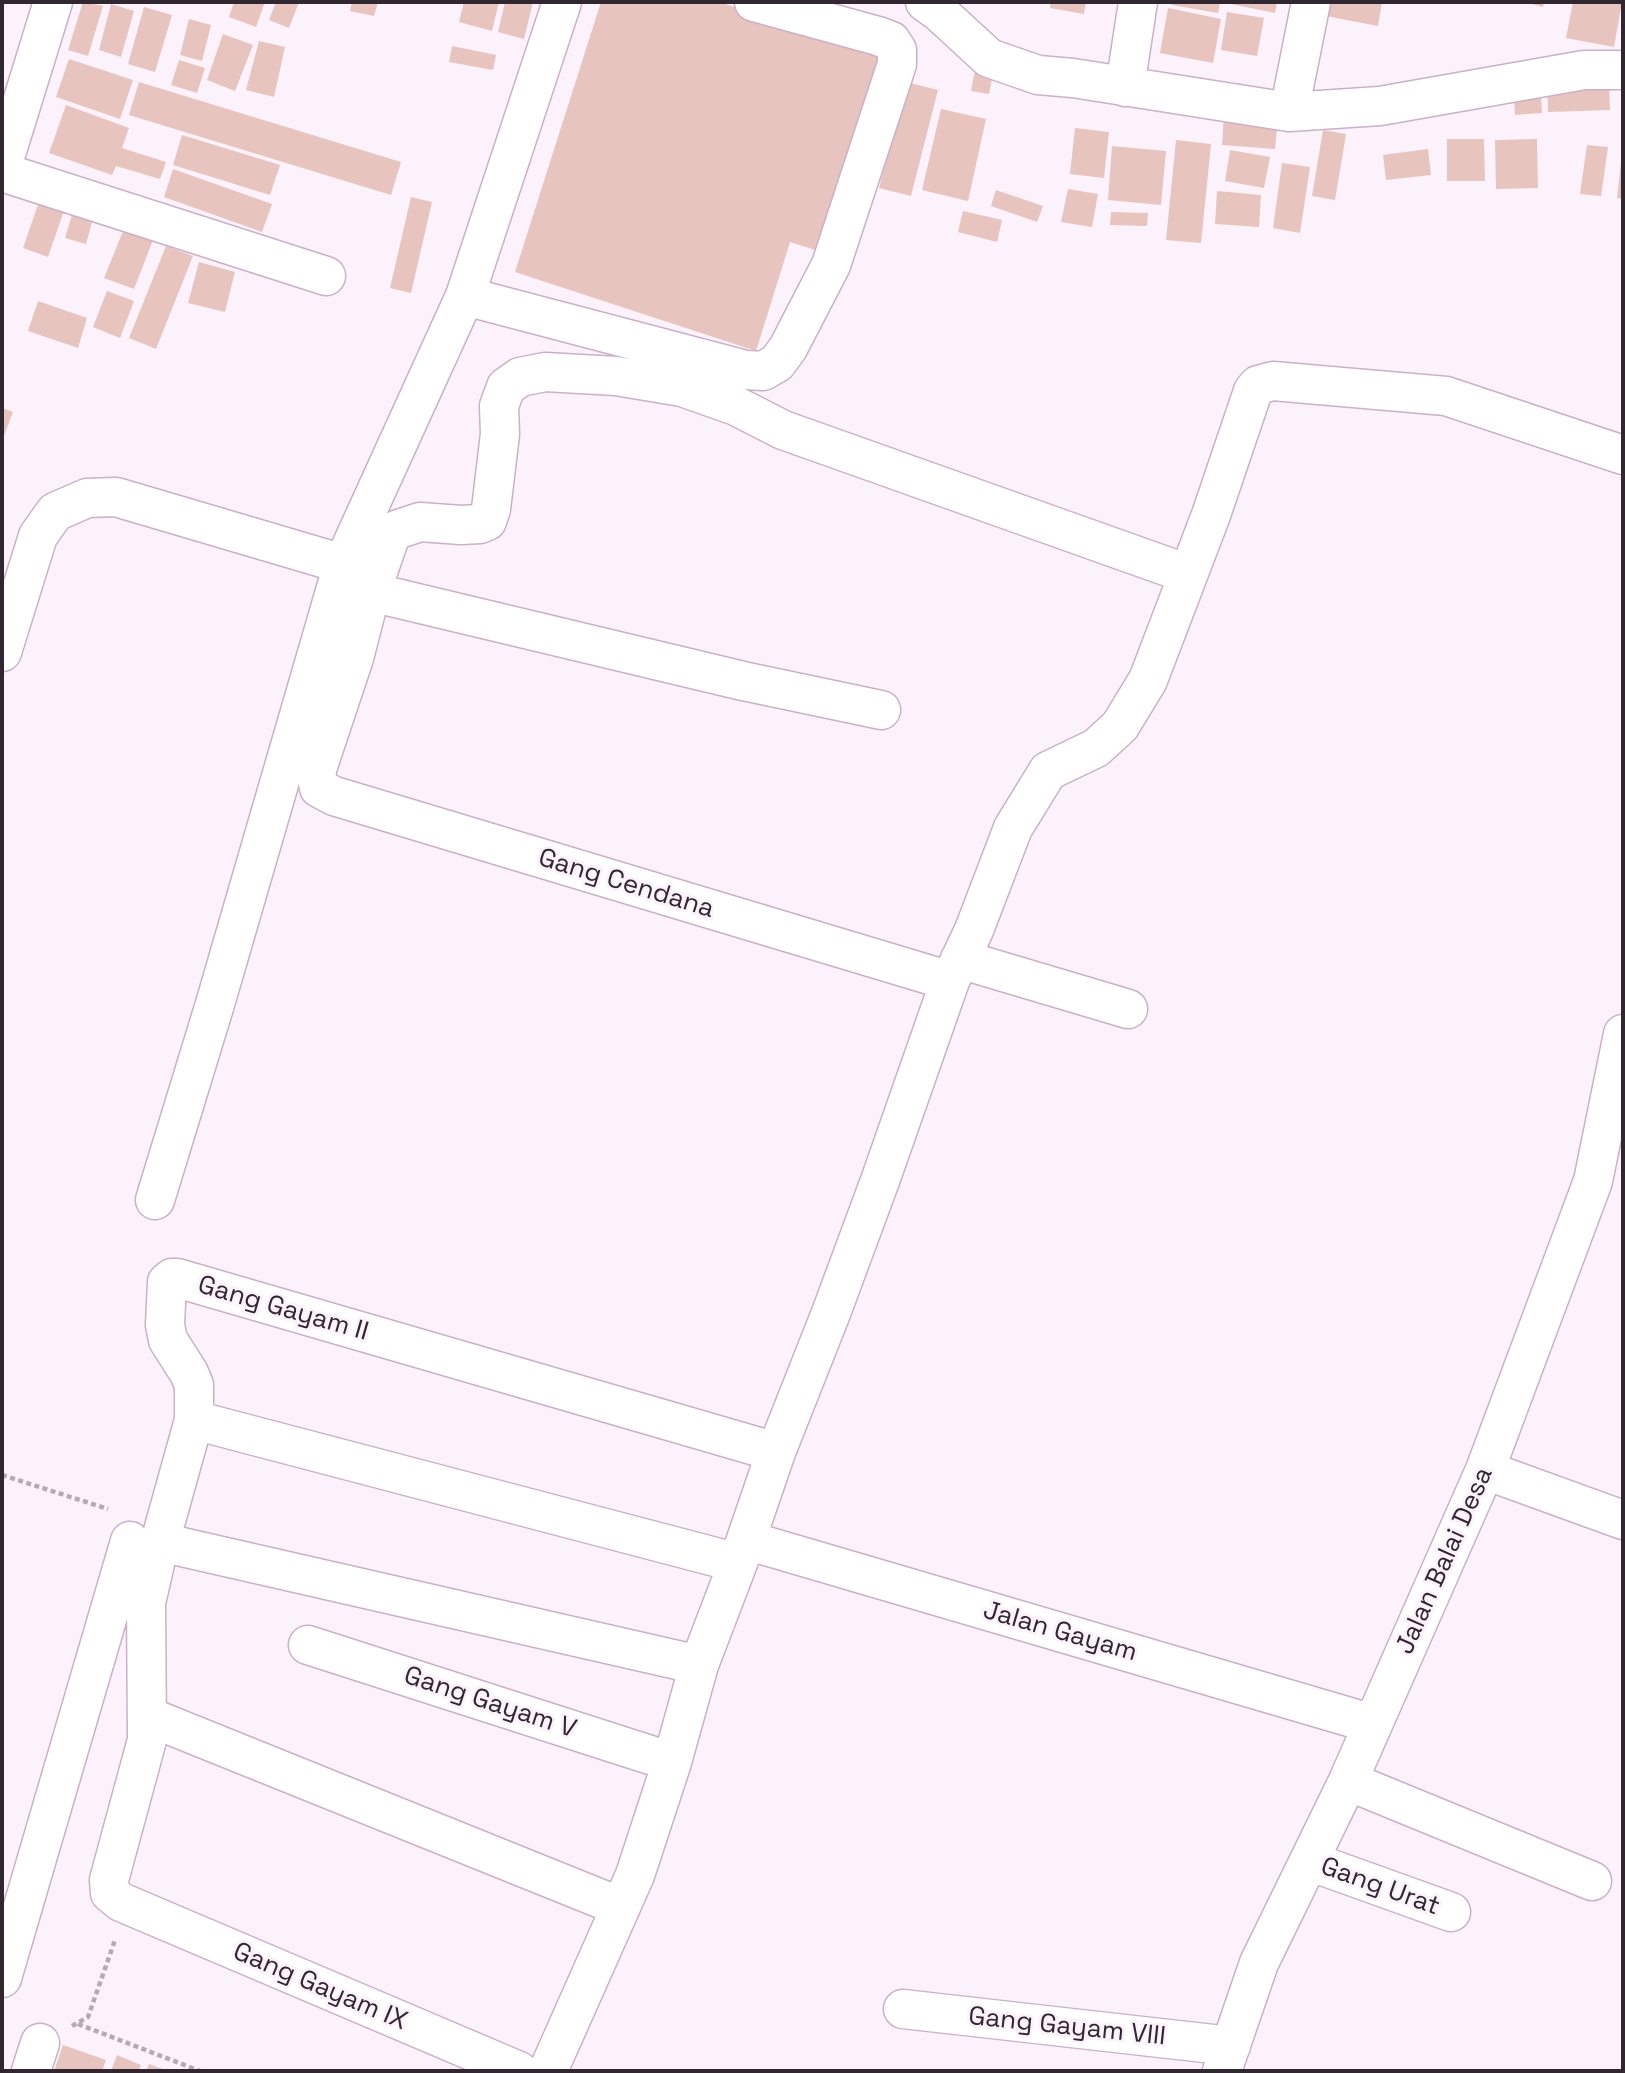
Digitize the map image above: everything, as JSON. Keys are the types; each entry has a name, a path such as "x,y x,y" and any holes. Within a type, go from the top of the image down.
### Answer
{"street":[{"path":"53,2 2,170 326,276"},
{"path":"155,1200 343,564 465,296 562,2"},
{"path":"465,296 746,370 763,372 777,363 788,348 831,265 897,64 897,50 891,41 878,36 754,2"},
{"path":"1125,87 1138,2"},
{"path":"1289,112 1311,2"},
{"path":"936,5 989,58 1038,75 1289,112 1380,106 1584,70 1623,70"},
{"path":"881,710 743,681 371,592 390,537 396,530 420,522 461,525 487,521 491,509 498,446 499,405 506,387 520,377 545,372 616,376 682,387 736,406 783,430 1188,574"},
{"path":"548,2071 635,1875 672,1762 699,1665 776,1452 831,1313 955,970 974,930 1013,828 1048,771 1096,748 1121,726 1148,680 1253,391 1258,385 1273,381 1446,396 1623,455"},
{"path":"2,652 38,537 55,512 87,498 116,497 343,564"},
{"name":"Gang Cendana","path":"371,592 354,658 316,772 319,788 334,796 955,970"},
{"path":"955,970 1128,1009"},
{"name":"Jalan Balai Desa","path":"1226,2058 1259,1963 1348,1781 1485,1470 1593,1181 1623,1034"},
{"name":"Gang Gayam II","path":"121,1902 110,1893 109,1880 145,1749 145,1542 194,1420 194,1385 168,1340 165,1325 167,1282 172,1278 776,1452"},
{"name":"Jalan Gayam","path":"194,1420 742,1551 1373,1724"},
{"path":"1485,1470 1623,1520"},
{"path":"2,1978 145,1542 450,1607 699,1665"},
{"name":"Gang Gayam V","path":"308,1645 672,1762"},
{"path":"147,1716 621,1907"},
{"path":"1348,1781 1592,1881"},
{"name":"Gang Urat","path":"1309,1861 1451,1912"},
{"name":"Gang Gayam IX","path":"121,1902 519,2071"},
{"name":"Gang Gayam VIII","path":"903,2009 1226,2058"}],"path":[{"path":"2,1475 108,1509 125,1520 145,1542"},
{"path":"36,2057 88,2017 115,1941 121,1902"},
{"path":"77,2024 200,2071"}],"building":[{"path":"83,2 103,6 88,56 68,50"},
{"path":"234,2 265,2 256,27 229,17"},
{"path":"276,2 299,2 289,28 269,20"},
{"path":"352,2 378,2 374,16 350,11"},
{"path":"464,2 499,2 492,31 459,22"},
{"path":"505,2 533,2 524,39 498,32"},
{"path":"601,2 719,2 891,58 828,254 790,242 756,351 515,272"},
{"path":"1051,2 1086,2 1084,14 1050,8"},
{"path":"1172,2 1220,2 1218,13 1172,5"},
{"path":"1221,2 1277,2 1275,13"},
{"path":"1329,2 1382,2 1378,26 1326,16"},
{"path":"1525,2 1544,2 1543,7"},
{"path":"1573,2 1622,2 1614,47 1566,38"},
{"path":"111,4 134,11 121,57 99,50"},
{"path":"144,7 172,15 155,72 128,64"},
{"path":"1168,8 1221,19 1213,63 1160,53"},
{"path":"1227,12 1264,18 1257,56 1221,50"},
{"path":"189,19 211,25 202,61 180,55"},
{"path":"223,34 253,45 235,91 207,80"},
{"path":"259,41 285,47 274,97 246,90"},
{"path":"452,46 496,55 493,70 449,62"},
{"path":"69,59 133,80 120,119 56,97"},
{"path":"179,60 205,68 197,93 171,85"},
{"path":"976,65 994,68 989,94 971,91"},
{"path":"1609,79 1610,110 1548,112 1547,81"},
{"path":"139,82 401,162 391,195 129,115"},
{"path":"906,82 938,90 911,196 879,188"},
{"path":"1540,83 1542,113 1515,115 1513,84"},
{"path":"66,105 129,128 122,148 166,162 160,179 116,166 112,175 49,153"},
{"path":"941,109 986,119 968,201 922,190"},
{"path":"1224,115 1278,119 1275,149 1222,145"},
{"path":"1075,128 1109,132 1104,178 1070,174"},
{"path":"1323,130 1346,134 1335,200 1312,196"},
{"path":"182,135 280,165 270,195 173,165"},
{"path":"1447,139 1484,139 1485,181 1447,181"},
{"path":"1537,139 1538,188 1496,189 1495,140"},
{"path":"1176,140 1211,144 1201,243 1166,240"},
{"path":"1587,145 1608,147 1601,196 1580,194"},
{"path":"1112,146 1166,151 1161,205 1108,200"},
{"path":"1428,149 1431,175 1386,180 1383,155"},
{"path":"1230,150 1270,157 1264,188 1225,181"},
{"path":"1282,163 1310,167 1300,233 1273,228"},
{"path":"1623,163 1623,199 1617,198"},
{"path":"173,169 272,204 262,232 164,197"},
{"path":"1068,189 1098,194 1092,227 1061,222"},
{"path":"43,190 68,199 48,257 23,248"},
{"path":"996,190 1043,206 1037,222 991,206"},
{"path":"1217,191 1261,195 1259,227 1215,224"},
{"path":"411,197 432,202 411,293 390,288"},
{"path":"75,205 95,211 86,244 65,238"},
{"path":"963,211 1002,220 997,242 958,232"},
{"path":"1111,212 1148,213 1147,226 1110,225"},
{"path":"124,229 153,240 134,289 104,278"},
{"path":"166,246 193,256 156,349 129,338"},
{"path":"199,262 235,272 225,312 188,303"},
{"path":"107,291 134,301 120,338 93,327"},
{"path":"38,301 87,318 78,348 28,331"},
{"path":"2,408 13,412 2,441"},
{"path":"63,2045 106,2060 102,2071 54,2071"},
{"path":"117,2055 141,2065 139,2071 111,2071"},
{"path":"149,2064 168,2071 146,2071"}]}
